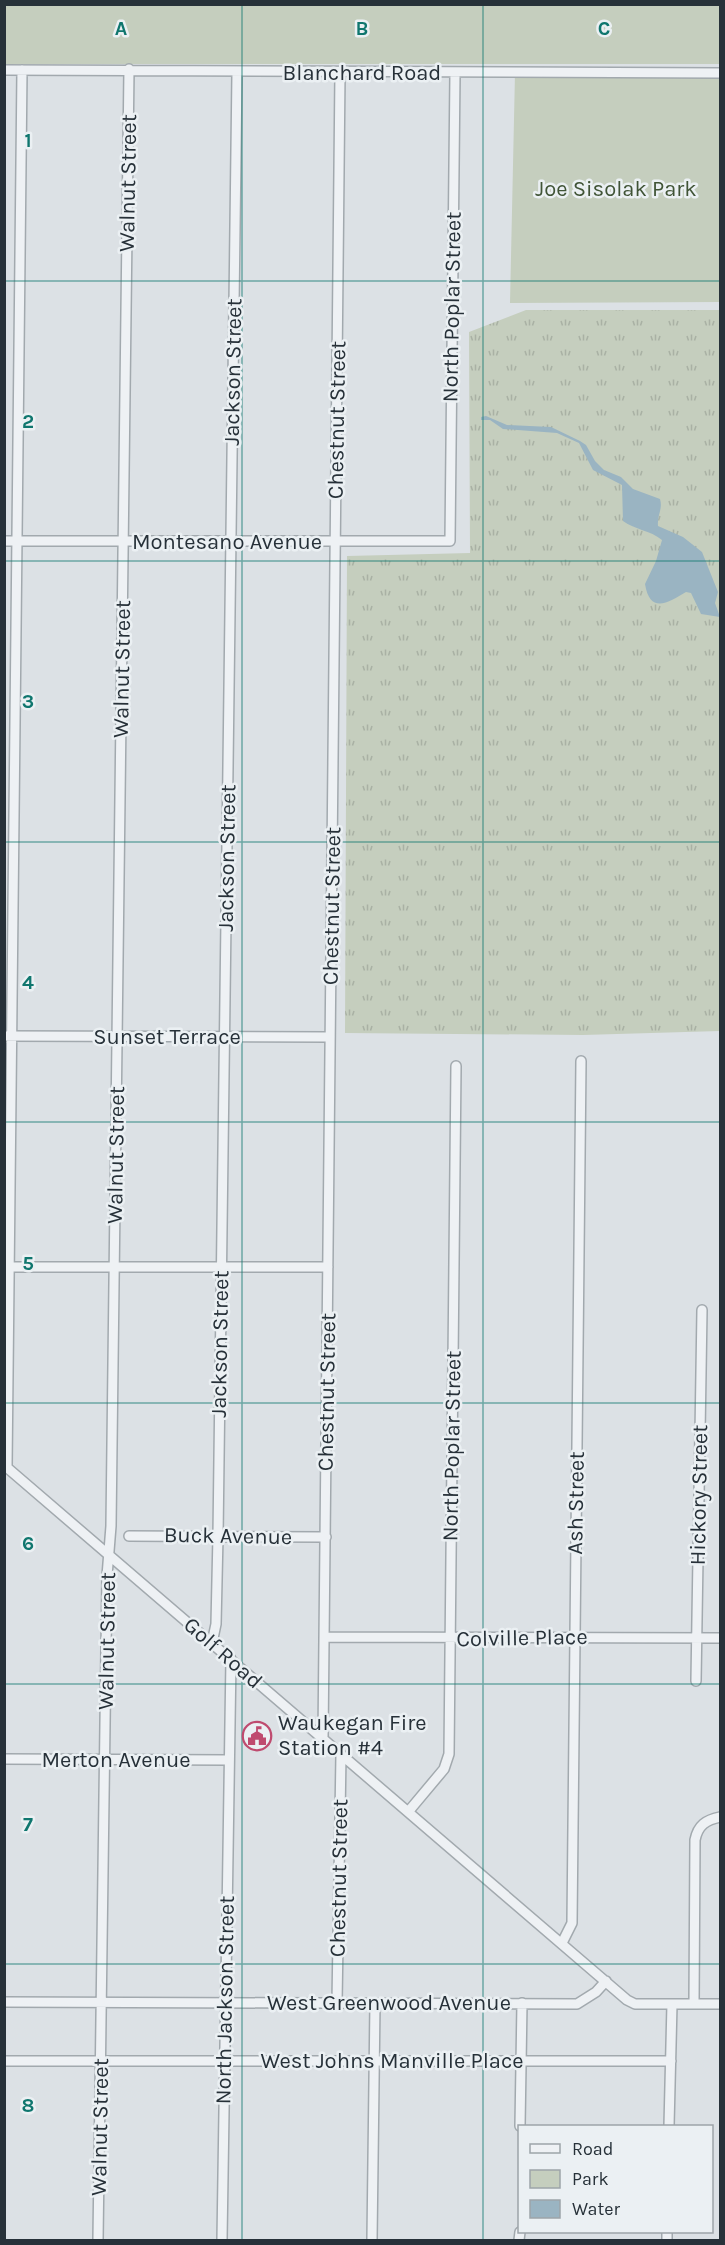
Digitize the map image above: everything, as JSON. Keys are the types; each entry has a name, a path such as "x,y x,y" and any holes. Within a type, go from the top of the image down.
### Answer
{"street":[{"name":"Blanchard Road","path":"4,70 129,69 237,73 720,73"},
{"name":"Walnut Street","path":"98,2241 114,1267 129,69"},
{"path":"6,1466 8,1036 18,541 22,70"},
{"name":"Jackson Street","path":"212,1643 216,1624 218,1536 237,73"},
{"name":"Chestnut Street","path":"323,1738 340,73"},
{"name":"North Poplar Street","path":"450,541 455,73"},
{"name":"Montesano Avenue","path":"4,541 450,541"},
{"name":"Sunset Terrace","path":"8,1036 330,1037"},
{"name":"Ash Street","path":"562,1943 572,1923 581,1061"},
{"name":"North Poplar Street","path":"408,1812 444,1769 449,1754 456,1066"},
{"path":"7,1267 328,1267"},
{"name":"Hickory Street","path":"696,1681 702,1310"},
{"name":"Golf Road","path":"6,1466 606,1981"},
{"name":"Buck Avenue","path":"129,1536 326,1537"},
{"name":"Colville Place","path":"324,1637 720,1638"},
{"path":"228,1760 231,1659"},
{"name":"Chestnut Street","path":"337,2003 341,1754"},
{"name":"Merton Avenue","path":"4,1759 228,1760"},
{"name":"North Jackson Street","path":"222,2241 228,1760"},
{"path":"694,2004 695,1840 697,1830 703,1823 720,1817"},
{"path":"606,1981 627,2000 635,2004 720,2004"},
{"name":"West Greenwood Avenue","path":"4,2002 577,2004 596,1992 606,1981"},
{"path":"372,2241 375,2003"},
{"path":"520,2125 522,2003"},
{"path":"669,2125 672,2004"},
{"name":"West Johns Manville Place","path":"4,2061 671,2061"}],"green space":[{"path":"5,4 720,5 720,64 5,64"},
{"name":"Joe Sisolak Park","path":"515,73 720,78 720,302 510,303"},
{"path":"526,310 720,310 720,1031 583,1035 345,1033 347,556 470,553 469,332"}],"water":[{"path":"486,416 507,425 551,427 586,445 595,461 604,470 621,477 633,489 660,499 658,526 683,537 702,552 718,592 715,603 720,617 701,614 691,593 686,592 667,602 656,603 651,600 645,584 656,561 662,540 623,521 622,485 593,470 579,443 557,433 503,429 490,420 481,420 481,417"}],"place":[{"name":"Waukegan Fire Station #4","path":"257,1736"}]}
